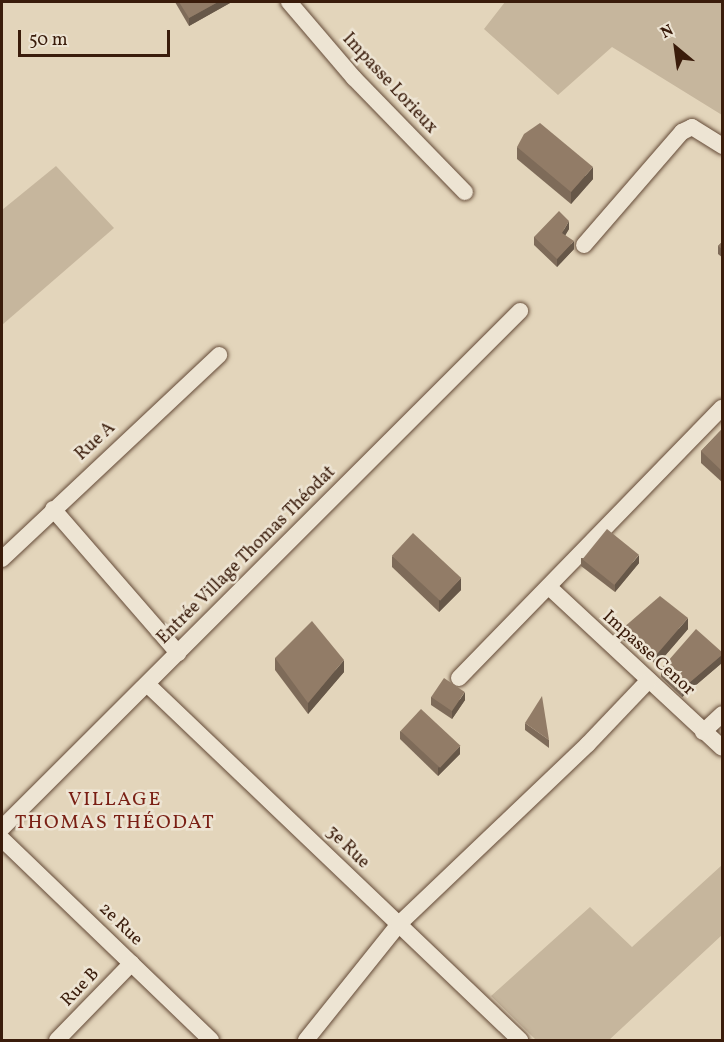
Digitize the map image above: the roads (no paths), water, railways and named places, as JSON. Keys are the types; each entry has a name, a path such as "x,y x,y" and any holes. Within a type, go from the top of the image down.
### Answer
{"street":[{"name":"Impasse Lorieux","path":"289,2 354,78 465,192"},
{"path":"584,245 682,132 692,127 723,146"},
{"name":"Entrée Village Thomas Théodat","path":"2,828 519,311"},
{"name":"Rue A","path":"2,559 53,508 219,355"},
{"path":"459,678 723,408"},
{"path":"53,508 178,653"},
{"name":"Impasse Cenor","path":"549,586 703,732 723,748"},
{"path":"306,1041 399,924 588,744 649,680"},
{"name":"3e Rue","path":"147,684 520,1041"},
{"path":"703,732 723,714"},
{"name":"2e Rue","path":"2,839 211,1041"},
{"name":"Rue B","path":"57,1041 132,963"}],"district":[{"name":"VILLAGE THOMAS THÉODAT","path":"115,812"}]}
